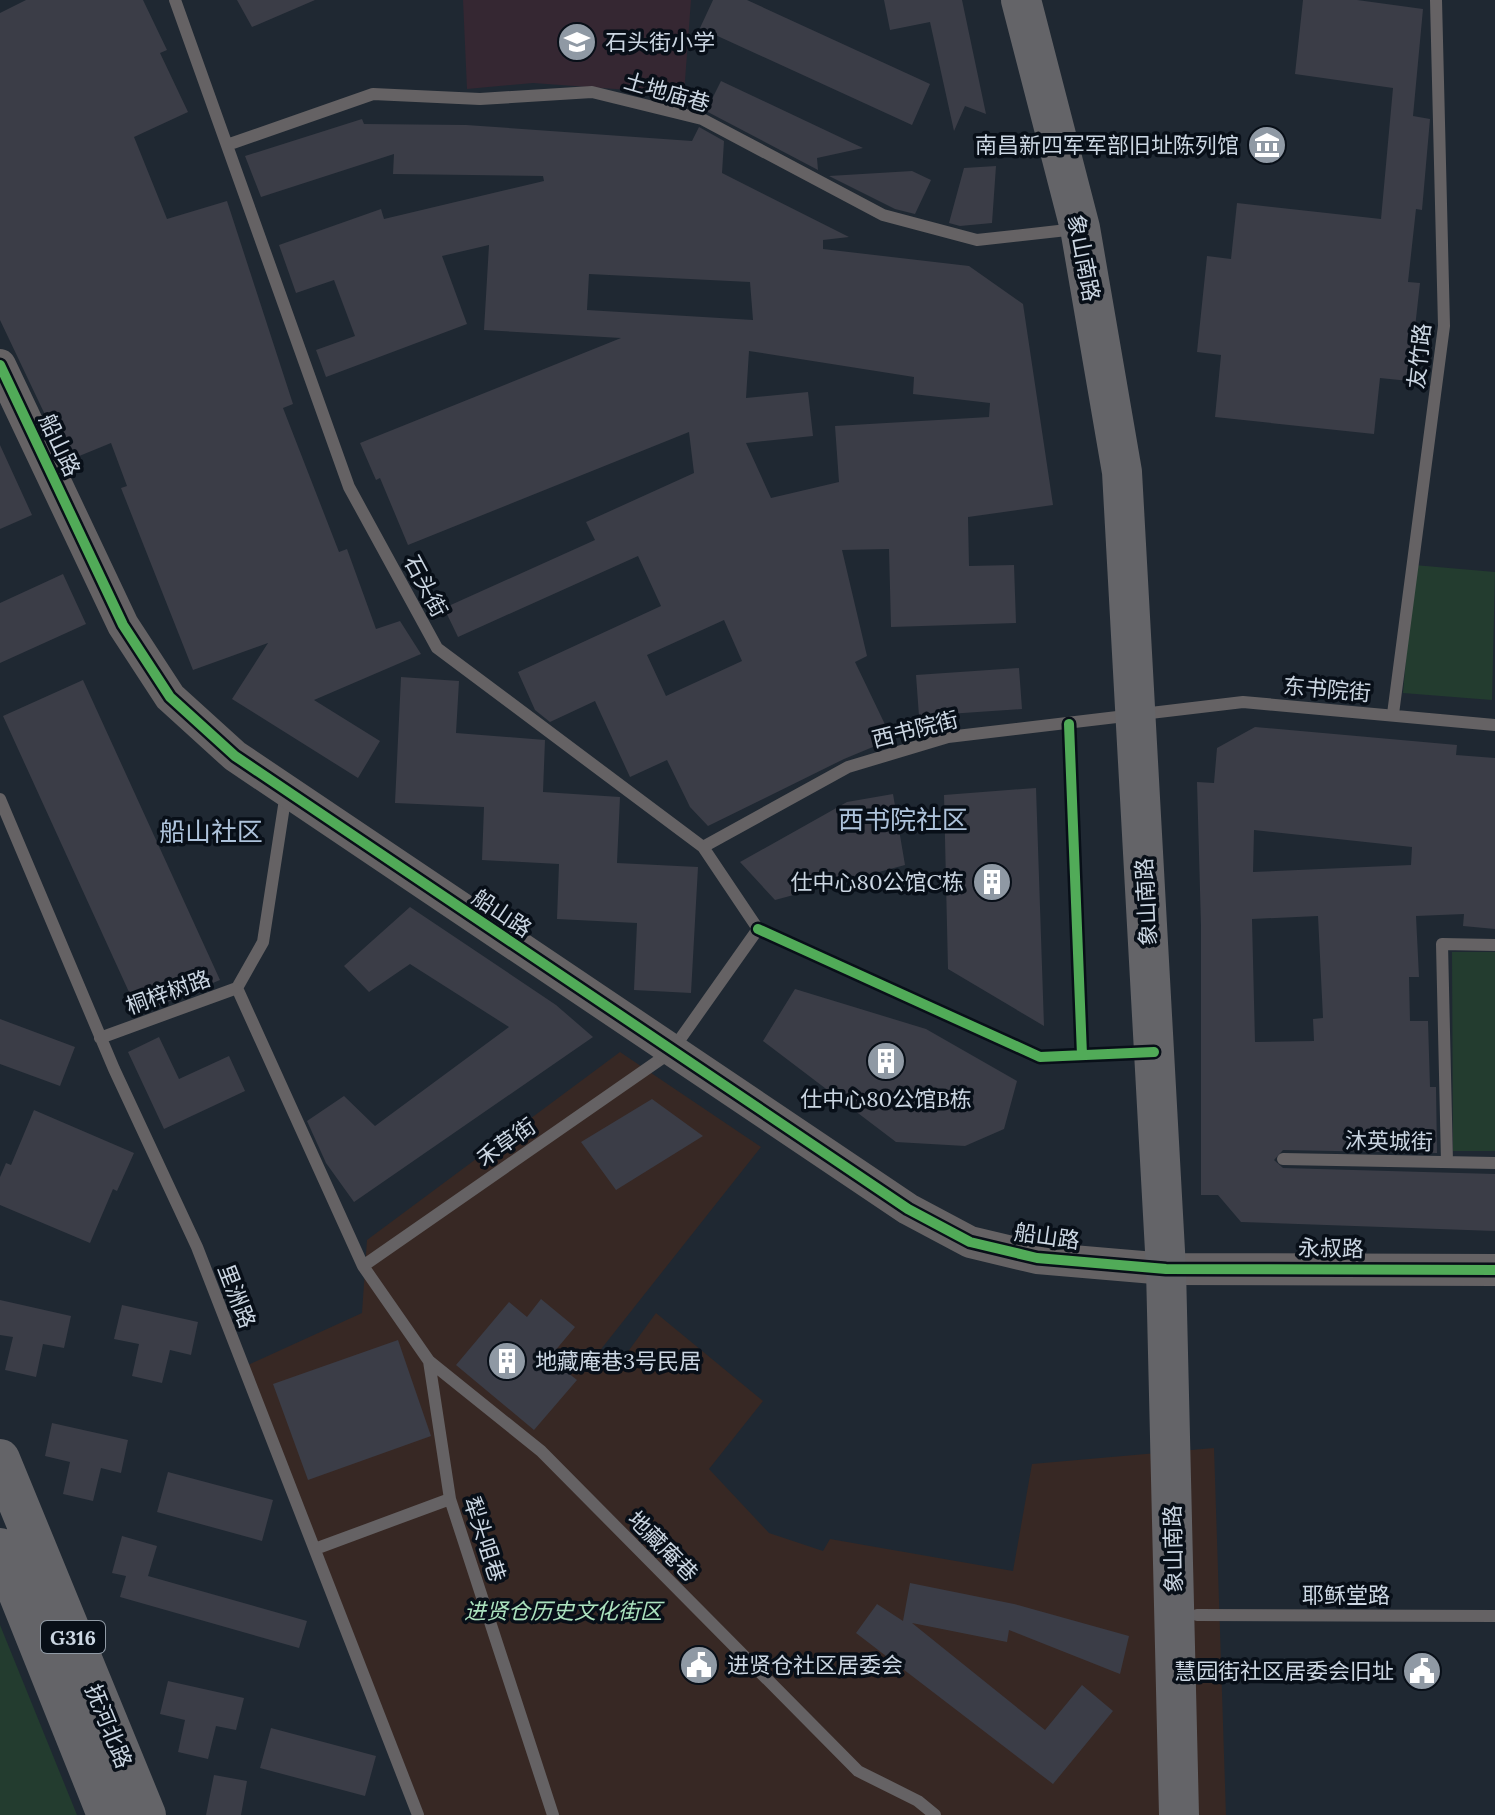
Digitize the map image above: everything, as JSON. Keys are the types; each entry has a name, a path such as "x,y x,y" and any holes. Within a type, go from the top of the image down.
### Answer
{"main road":[{"name":"象山南路","path":"1021,0 1080,228 1122,472 1146,715 1197,1615 1200,1815"},
{"name":"象山南路","path":"1046,0 1104,223 1146,469 1146,715"},
{"name":"象山南路","path":"1179,1268 1179,1815"},
{"name":"抚河北路","path":"0,1459 146,1815"},
{"name":"抚河北路","path":"0,1548 107,1815"}],"street":[{"name":"船山路","path":"0,365 123,625 170,697 235,756 908,1209 970,1242 1037,1258 1179,1268"},
{"name":"永叔路","path":"1179,1268 1495,1270"}],"lane":[{"name":"石头街","path":"175,0 349,487 437,648 703,847 758,929 671,1052"},
{"name":"友竹路","path":"1393,714 1444,326 1436,0"},
{"name":"土地庙巷","path":"227,145 373,94 480,99 592,92 702,119 883,215 977,240 1080,228"},
{"name":"东书院街","path":"1146,715 1243,702 1495,725"},
{"name":"西书院街","path":"703,847 848,767 933,741 1146,715"},
{"name":"桐梓树路","path":"100,1038 237,988 263,942 286,791"},
{"name":"里洲路","path":"0,799 100,1038 197,1247 418,1815"},
{"path":"1447,1162 1442,944 1495,945"},
{"path":"237,988 363,1266 429,1361"},
{"name":"禾草街","path":"363,1266 671,1052"},
{"name":"沐英城街","path":"1283,1159 1495,1163"},
{"name":"犁头咀巷","path":"429,1361 450,1499 553,1815"},
{"name":"地藏庵巷","path":"429,1361 541,1451 858,1771 918,1801 935,1815"},
{"path":"315,1549 450,1499"},
{"name":"耶稣堂路","path":"1197,1615 1495,1616"}],"shaded area":[{"name":"石头街小学","path":"463,0 691,0 684,94 533,83 467,89"},
{"name":"进贤仓历史文化街区","path":"620,1052 761,1147 598,1353 614,1371 656,1313 763,1401 709,1469 769,1533 823,1551 830,1539 1013,1571 1032,1464 1214,1448 1226,1815 424,1815 248,1365 362,1313 367,1240"}],"green space":[{"path":"1414,565 1495,572 1492,700 1403,693"},
{"path":"1452,952 1495,952 1495,1151 1453,1151"},
{"path":"0,1625 77,1815 0,1815"}],"building":[{"path":"26,0 143,0 167,50 160,53 188,112 134,137 167,219 227,201 293,404 283,408 339,552 347,549 376,629 400,621 421,654 314,700 380,741 358,778 232,699 268,643 193,670 121,488 127,486 111,443 67,461 0,320 0,13"},
{"path":"237,0 315,0 252,27"},
{"path":"713,0 747,0 930,84 912,125 700,28"},
{"path":"884,0 962,0 986,114 965,106 954,131 930,22 890,30"},
{"path":"1303,0 1357,0 1423,9 1413,116 1430,119 1422,210 1416,209 1408,282 1420,283 1409,381 1380,378 1374,434 1215,417 1221,355 1197,352 1207,256 1231,259 1237,203 1381,219 1393,88 1295,74"},
{"path":"721,81 863,148 817,158 818,170 706,111"},
{"path":"362,119 364,124 466,125 692,141 699,127 724,141 722,173 849,237 823,240 823,249 969,266 1023,304 1053,505 968,517 969,566 1014,565 1016,623 891,627 889,549 842,550 867,656 855,662 892,739 844,759 708,826 690,807 667,760 630,777 595,701 550,722 535,710 518,672 661,606 638,556 458,637 444,608 595,540 586,522 694,473 689,432 408,545 380,478 376,480 360,443 621,338 484,330 489,245 442,256 467,324 326,377 316,350 355,336 334,280 296,293 279,245 381,209 384,219 544,181 543,176 393,174 394,154 261,197 245,156","holes":["589,274 750,282 753,320 587,310","749,351 914,377 913,394 990,403 989,417 835,426 839,482 771,498 746,443 813,436 808,392 746,398","724,620 742,661 666,696 647,655"]},
{"path":"996,166 992,223 960,226 949,223 964,168"},
{"path":"912,171 931,180 915,214 895,209 829,176"},
{"path":"0,445 32,515 0,529"},
{"path":"63,574 86,624 0,663 0,603"},
{"path":"1019,668 1022,709 919,716 916,675"},
{"path":"401,677 459,681 456,733 545,740 543,792 620,797 617,863 698,867 691,993 634,990 637,923 557,919 559,864 482,860 484,807 395,803"},
{"path":"83,680 220,980 139,1014 3,716"},
{"path":"1255,727 1457,745 1456,755 1495,758 1495,929 1463,926 1464,914 1416,916 1419,977 1409,977 1410,1021 1428,1021 1430,1087 1436,1087 1437,1153 1283,1150 1274,1160 1283,1168 1495,1174 1495,1231 1241,1222 1218,1195 1201,1195 1201,926 1197,782 1214,783 1217,748","holes":["1254,830 1412,847 1411,865 1253,872","1318,916 1323,1018 1313,1019 1314,1041 1255,1042 1252,919"]},
{"name":"仕中心80公馆C栋","path":"1036,788 1044,1026 948,969 944,795"},
{"path":"893,794 905,865 775,900 740,862 847,802"},
{"path":"410,907 556,1005 593,1037 354,1202 326,1163 307,1121 344,1096 375,1126 509,1027 410,964 369,992 344,966"},
{"name":"仕中心80公馆B栋","path":"795,989 926,1029 1017,1081 1004,1129 965,1146 896,1142 763,1041"},
{"path":"0,1019 75,1047 60,1086 0,1064"},
{"path":"159,1037 179,1079 229,1056 245,1091 164,1129 128,1052"},
{"path":"652,1099 703,1136 616,1190 581,1142"},
{"path":"34,1110 134,1153 117,1191 113,1189 90,1243 0,1205 0,1177 6,1163 11,1165"},
{"name":"地藏庵巷3号民居","path":"541,1299 575,1327 549,1358 577,1380 534,1430 456,1365 509,1302 527,1317"},
{"path":"0,1300 71,1316 64,1348 43,1344 36,1377 5,1370 13,1337 0,1335"},
{"path":"122,1305 198,1322 191,1355 170,1350 162,1383 132,1376 139,1344 114,1339"},
{"path":"398,1340 431,1436 308,1480 273,1384"},
{"path":"52,1423 128,1440 121,1473 101,1468 93,1501 63,1494 70,1462 45,1456"},
{"path":"168,1472 273,1500 262,1541 157,1512"},
{"path":"122,1536 157,1546 148,1576 307,1621 299,1648 120,1597 126,1576 112,1573"},
{"path":"910,1583 1014,1604 1129,1636 1120,1674 1009,1630 1007,1642 912,1623 1045,1730 1082,1685 1113,1711 1053,1784 856,1633 877,1604 903,1621"},
{"path":"168,1681 244,1698 236,1730 216,1726 208,1759 178,1752 185,1720 160,1714"},
{"path":"271,1728 376,1756 365,1796 260,1768"},
{"path":"214,1775 247,1781 241,1815 206,1815"}],"cycle path":[{"path":"0,365 123,625 170,697 235,756 908,1209 970,1242 1037,1258 1166,1269 1495,1270"},
{"path":"1069,724 1082,1055"},
{"path":"758,929 1040,1057 1154,1052"}],"place":[{"name":"石头街小学","path":"577,42"},
{"name":"南昌新四军军部旧址陈列馆","path":"1267,145"},
{"name":"仕中心80公馆C栋","path":"992,882"},
{"name":"仕中心80公馆B栋","path":"886,1061"},
{"name":"地藏庵巷3号民居","path":"507,1361"},
{"name":"进贤仓社区居委会","path":"699,1665"},
{"name":"慧园街社区居委会旧址","path":"1422,1671"}],"district":[{"name":"西书院社区","path":"903,819"},
{"name":"船山社区","path":"211,831"}]}
